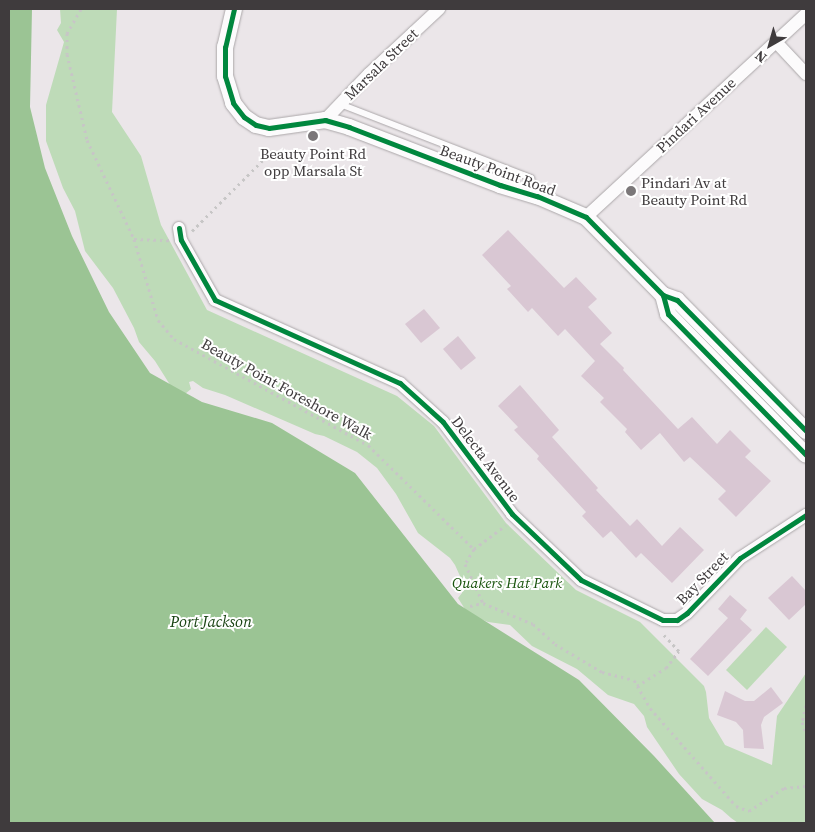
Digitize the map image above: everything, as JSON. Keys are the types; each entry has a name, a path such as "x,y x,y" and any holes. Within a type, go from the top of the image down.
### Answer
{"street":[{"path":"234,9 225,47 225,76 233,103 244,117 256,125 269,128 325,120"},
{"name":"Marsala Street","path":"325,120 369,74 439,9"},
{"name":"Pindari Avenue","path":"586,217 806,14"},
{"path":"776,42 806,74"},
{"name":"Beauty Point Road","path":"325,120 349,127 500,185 537,196 586,217 663,295 677,300 806,430"},
{"name":"Delecta Avenue","path":"180,234 215,300 400,384 443,422 516,517 580,580 663,620"},
{"name":"Beauty Point Road","path":"663,295 668,314 806,455"},
{"name":"Bay Street","path":"663,620 677,620 687,613 740,558 806,515"}],"lane":[{"name":"Beauty Point Road","path":"340,104 531,178 537,196"}],"path":[{"path":"134,239 180,234 273,150"},
{"path":"483,603 465,564 474,548 516,517"},
{"path":"470,606 483,603 533,624 555,644 602,672 634,680 650,708 736,806 749,811 784,788 806,786"},
{"path":"637,686 666,668 679,650 660,632 663,620"},
{"path":"806,705 802,722 806,733"}],"green space":[{"name":"Quakers Hat Park","path":"60,9 117,9 112,112 141,156 161,225 207,310 397,396 434,426 506,523 576,590 640,622 704,686 709,718 725,745 772,765 777,716 806,673 806,823 738,823 722,810 702,799 679,774 647,727 644,716 634,704 608,695 577,669 532,646 510,625 488,622 468,614 458,598 462,593 464,585 455,565 450,558 418,533 396,494 377,468 357,452 324,436 315,434 225,395 203,388 193,381 189,382 191,389 185,394 172,388 155,361 139,342 134,328 113,288 85,251 75,211 63,188 46,141 46,105 64,42 57,30 61,23"},
{"path":"766,627 787,647 747,690 726,670"}],"water":[{"name":"Port Jackson","path":"9,9 32,9 30,107 45,168 72,236 109,312 150,373 202,402 272,423 355,473 458,604 579,680 654,756 715,823 9,823"}],"building":[{"path":"508,230 564,288 576,277 597,299 588,307 612,333 600,344 678,429 692,417 717,444 730,430 751,451 745,457 771,481 736,517 718,499 726,491 690,457 684,462 660,433 641,450 625,432 627,429 600,402 604,398 581,376 595,361 565,329 558,336 532,308 528,312 507,289 511,286 482,255"},
{"path":"424,309 440,328 421,343 405,324"},
{"path":"458,336 476,358 461,370 443,349"},
{"path":"520,385 559,430 552,437 598,488 596,490 630,526 637,519 662,546 680,527 704,550 672,583 641,553 636,558 611,531 603,538 582,516 586,512 537,459 539,456 514,430 518,427 498,406"},
{"path":"792,576 806,591 806,604 789,620 768,598"},
{"path":"730,595 747,610 740,619 752,630 708,676 690,659 728,618 718,609"},
{"path":"771,687 783,703 764,717 761,725 764,749 744,748 743,730 736,722 717,715 725,691 745,701 754,701"}],"cycle path":[{"path":"234,9 225,47 225,76 233,103 244,117 256,125 269,128 325,120 349,127 500,185 537,196 586,217 663,295 677,300 806,431"},
{"path":"179,228 181,240 215,300 400,383 443,422 512,514 581,580 663,620 677,620 687,613 740,558 806,515"},
{"path":"663,295 668,314 806,455"}],"place":[{"name":"Beauty Point Rd opp Marsala St","path":"313,136"},
{"name":"Pindari Av at Beauty Point Rd","path":"631,191"}]}
